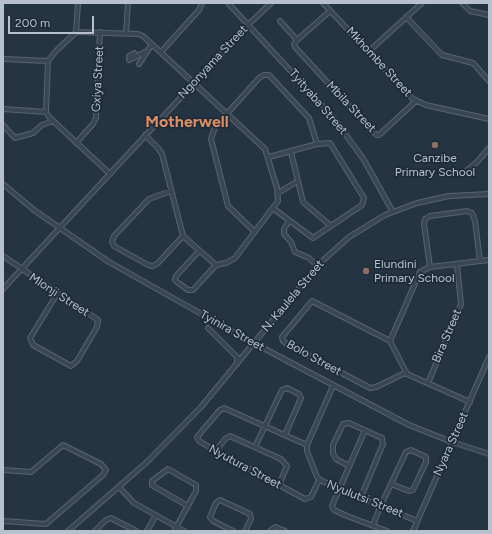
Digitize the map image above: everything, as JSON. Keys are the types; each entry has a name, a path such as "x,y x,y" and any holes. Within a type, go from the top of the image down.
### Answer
{"street":[{"path":"78,3 76,32 48,61 46,112 53,121 110,174"},
{"path":"126,33 128,3"},
{"path":"161,52 199,10 202,3"},
{"name":"Tyityaba Street","path":"228,3 341,128 364,160 393,212"},
{"name":"Ngonyama Street","path":"3,289 248,25 271,3"},
{"name":"Mkhombe Street","path":"323,3 406,94 416,101 426,105 489,119"},
{"path":"368,52 422,3"},
{"path":"462,3 470,11 489,15"},
{"path":"297,40 330,11"},
{"path":"406,18 442,55 472,63 489,81"},
{"name":"Mbila Street","path":"280,21 297,40 294,44 296,49 375,134 380,135 416,101"},
{"path":"76,32 141,34 262,145 269,157 278,193 278,201 274,209 235,258 226,264 216,265 193,290 188,290 176,282 176,276 199,251"},
{"name":"Gxiya Street","path":"76,143 93,124 96,118 100,32"},
{"path":"139,64 145,52 152,44"},
{"path":"129,58 134,53 136,56 145,52"},
{"path":"3,59 48,61"},
{"path":"255,232 228,206 214,154 212,134 215,127 259,78 264,75 269,75 309,118 317,144"},
{"path":"3,109 46,112"},
{"path":"3,125 15,138 32,133 42,125 53,121"},
{"path":"145,135 160,151 183,236 216,265"},
{"path":"269,157 317,144 329,143 332,145 364,198 362,205 312,238 274,209"},
{"path":"466,171 477,162 489,148"},
{"path":"291,152 306,206 331,226"},
{"path":"278,193 298,181"},
{"name":"Tyinira Street","path":"3,184 59,228 123,270 333,386 409,425 489,455"},
{"path":"171,191 149,199 114,236 112,242 114,246 153,266 158,263 183,236"},
{"name":"N. Kaulela Street","path":"68,531 119,487 171,438 201,407 327,255 358,231 393,212 438,198 489,194"},
{"path":"430,268 424,224 425,219 430,216 467,211 472,213 475,221 480,261"},
{"path":"289,221 284,229 284,234 291,242 295,252 309,258 313,262"},
{"name":"Mlonji Street","path":"3,256 21,270 98,320 97,327 73,365 67,365 33,344 30,338 57,294"},
{"path":"470,402 405,372 390,341 418,274 423,270 430,268 489,260"},
{"name":"Bira Street","path":"428,383 461,304 457,265"},
{"name":"Bolo Street","path":"390,341 312,301 285,333 282,339 287,344 370,388 376,387 405,372"},
{"path":"208,328 237,357 238,364"},
{"name":"Nyara Street","path":"413,531 489,357"},
{"path":"483,372 489,374"},
{"path":"307,445 333,386"},
{"path":"255,447 282,390 287,388 299,394 300,398 285,435"},
{"name":"Nyutura Street","path":"307,445 228,409 222,408 197,437 199,441 216,451 305,498 308,498 319,480"},
{"path":"349,466 336,459 333,453 333,445 341,426 346,422 381,436 384,442 361,497"},
{"path":"364,430 332,503 334,510 387,531"},
{"path":"216,451 225,438 230,436 286,463 287,468 279,485"},
{"path":"3,470 31,472 58,448 65,445 101,464 106,470 103,475 46,524 3,520"},
{"name":"Nyulutsi Street","path":"307,445 307,451 319,480 418,521"},
{"path":"373,525 381,505 391,484 407,451 413,451 426,457 426,462 413,490 409,491 391,484"},
{"path":"174,531 176,526 188,506 197,489 194,482 168,469 152,481 152,485 188,506"},
{"path":"119,487 130,500 184,531"},
{"path":"233,531 211,518 211,513 219,500 224,500 250,514 251,519 245,531"},
{"path":"147,531 156,515"},
{"path":"94,531 106,520 111,518 136,531"},
{"path":"270,531 275,527 285,531"}],"place":[{"name":"Canzibe Primary School","path":"435,145"},
{"name":"Elundini Primary School","path":"366,271"}],"district":[{"name":"Motherwell","path":"187,122"}]}
